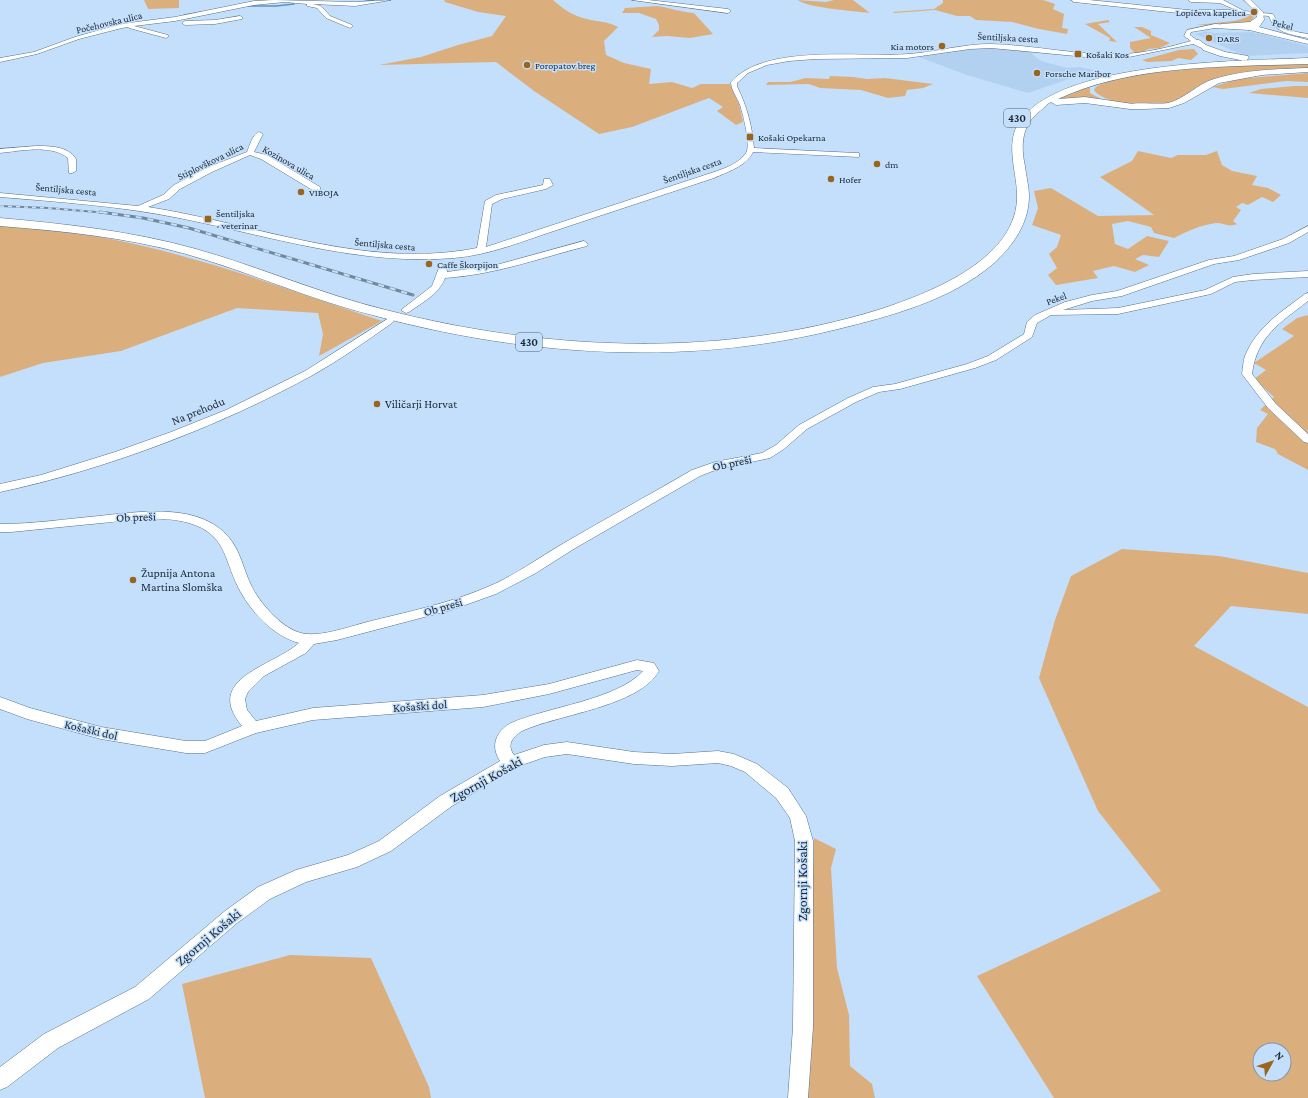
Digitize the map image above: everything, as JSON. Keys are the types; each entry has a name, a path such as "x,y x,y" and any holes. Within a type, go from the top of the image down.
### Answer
{"highway":[{"path":"1206,48 1223,54 1244,58 1292,60"},
{"path":"1179,66 1203,62 1216,56 1206,48"},
{"name":"430","path":"1017,185 1008,151 1011,128 1022,112 1030,105 1052,92 1090,79 1117,73 1179,66 1308,60"},
{"name":"430","path":"0,222 59,226 110,233 153,242 227,263 374,312 459,332 506,340 552,344 639,348 689,346 776,337 840,325 895,309 934,294 964,278 985,264 1001,249 1013,233 1020,218 1017,185 1017,140 1020,129 1028,115 1048,100 1086,84 1129,74 1186,68 1308,60"},
{"path":"1129,74 1096,84 1091,90 1093,93 1105,99 1130,106"},
{"path":"1028,115 1053,102 1068,100 1098,101 1130,106"},
{"name":"430","path":"0,218 65,222 158,238 226,257 379,306 448,324 496,333 555,340 634,342 701,340 772,332 834,320 878,308 924,290 953,275 974,261 1002,231 1018,204"}],"main road":[{"path":"1247,0 1257,15 1259,22 1251,27"},
{"name":"Pekel","path":"1224,26 1251,27 1308,42"},
{"path":"1196,42 1206,48"},
{"path":"1130,106 1152,107 1169,105 1182,101 1208,84 1232,78 1270,72 1308,70"}],"street":[{"path":"294,1 355,4 388,0"},
{"path":"635,0 728,10"},
{"path":"1074,0 1188,12 1243,12 1257,15 1271,15 1273,22 1280,28 1308,36"},
{"path":"1146,0 1162,7 1188,12"},
{"path":"1191,0 1213,0 1228,4 1243,12"},
{"path":"294,1 318,7 328,17 350,26"},
{"name":"Počehovska ulica","path":"0,60 35,53 77,38 138,23 175,19 254,3 294,1"},
{"path":"215,10 218,4"},
{"path":"138,23 207,22 240,18"},
{"path":"1179,42 1183,39 1183,34 1195,29 1224,26"},
{"path":"115,28 131,27 166,36"},
{"path":"1195,29 1192,34 1196,42"},
{"path":"1188,32 1188,37 1196,42"},
{"name":"Šentiljska cesta","path":"1166,48 1179,42 1196,42"},
{"name":"Šentiljska cesta","path":"0,195 139,208 179,215 276,238 353,252 410,258 444,258 481,251 710,176 733,167 748,156 752,150 749,127 743,105 734,82 745,73 766,65 812,57 907,56 979,46 1018,47 1108,56 1139,55 1196,42"},
{"name":"Stiplovškova ulica","path":"139,208 166,197 177,187 197,176 250,153 259,134"},
{"path":"0,151 34,148 62,151 70,156 73,161 72,171"},
{"path":"752,150 856,155"},
{"name":"Kozinova ulica","path":"250,153 264,157 317,189"},
{"path":"481,251 488,203 499,198 546,187 549,185 548,181"},
{"name":"Pekel","path":"1044,314 1068,304 1092,298 1119,294 1206,264 1236,258 1286,241 1308,229"},
{"path":"442,275 465,275 584,244"},
{"path":"406,310 438,286 442,275 444,258"},
{"name":"Pekel","path":"1044,314 1118,311 1208,292 1233,280 1253,277 1308,274"},
{"path":"1308,296 1275,323 1257,342 1249,357 1247,374 1272,406 1308,440"},
{"name":"Ob preši","path":"0,528 145,515 172,516 193,520 207,526 227,543 245,587 264,614 277,626 292,636 309,640 337,635 451,605 507,584 567,547 696,473 715,466 766,456 780,447 803,427 852,400 877,389 896,387 971,366 992,358 1028,335 1032,322 1044,314"},
{"name":"Na prehodu","path":"0,488 60,474 160,441 208,422 236,410 303,376 334,358 390,321"},
{"path":"252,728 239,710 238,699 242,688 261,671 297,652 309,640"},
{"name":"Košaški dol","path":"0,702 27,713 101,733 186,747 205,747 252,728 312,714 483,701 549,689 637,665 649,667 652,671 648,677 634,686 574,710 526,723 508,733 502,744 504,754 510,763"},
{"name":"Zgornji Košaki","path":"0,1080 51,1041 142,993 231,917 264,892 302,875 351,862 385,846 446,801 510,763 544,751 567,748 634,758 672,760 718,757 734,760 751,768 782,793 798,816 804,841 803,1027 798,1098"}],"shaded area":[{"path":"144,0 179,0 179,8 148,9"},
{"path":"444,0 553,0 564,9 577,16 618,27 604,41 606,55 624,63 651,69 649,84 672,82 692,88 701,84 730,84 739,104 743,122 736,125 717,111 723,107 709,98 632,127 599,134 534,91 496,62 379,65 421,57 492,36 506,16 478,12 445,2"},
{"path":"798,0 826,2 834,0 853,0 870,13 821,7 803,3"},
{"path":"943,0 1043,0 1055,4 1053,9 1064,14 1062,28 1068,29 1067,34 1012,22 976,20 970,16 957,16 935,10 892,12 934,9 943,3"},
{"path":"657,6 694,13 713,34 690,38 667,36 652,37 659,30 659,25 656,19 639,13 622,13 625,8"},
{"path":"1253,14 1255,16 1250,22 1239,25 1196,25 1233,21"},
{"path":"1108,20 1110,22 1098,24 1117,42 1109,41 1110,38 1085,24"},
{"path":"1134,27 1142,27 1151,31 1151,35 1170,43 1160,48 1148,49 1143,52 1135,53 1130,48 1130,42 1151,38"},
{"path":"1204,31 1215,33 1253,32 1308,46 1308,53 1245,56 1195,34 1205,32"},
{"path":"989,48 1027,50 1041,61 1067,68 1079,67 1094,70 1028,93 967,75 919,57 964,49"},
{"path":"1194,49 1198,54 1191,60 1178,58 1172,61 1147,62 1142,60 1179,50"},
{"path":"1308,62 1308,70 1256,74 1200,85 1183,97 1168,104 1145,106 1120,103 1109,100 1094,90 1104,83 1127,77 1158,72"},
{"path":"1308,73 1308,82 1286,81 1223,89 1212,87 1238,79"},
{"path":"830,76 867,79 885,78 933,84 923,88 907,90 905,96 888,98 861,90 820,88 809,84 766,85 768,82 790,82 806,78 829,79"},
{"path":"1090,86 1090,93 1103,100 1053,102 1070,92"},
{"path":"1308,86 1308,98 1249,93 1261,89"},
{"path":"1138,151 1171,158 1178,155 1206,155 1217,151 1222,165 1232,171 1257,176 1252,185 1268,188 1281,195 1273,202 1262,197 1248,205 1242,203 1236,207 1241,210 1233,221 1237,224 1228,225 1219,223 1205,225 1174,238 1154,233 1151,227 1128,221 1112,224 1115,244 1128,249 1147,236 1169,241 1159,257 1143,255 1135,259 1149,265 1135,272 1114,266 1093,271 1098,278 1056,285 1048,275 1057,268 1049,254 1057,247 1061,235 1032,225 1038,208 1034,191 1051,188 1098,216 1154,215 1100,177 1132,161"},
{"path":"0,226 49,230 98,237 146,247 194,259 382,321 319,356 323,334 318,313 237,308 121,351 43,363 0,377"},
{"path":"1308,315 1308,470 1278,454 1275,449 1256,442 1257,428 1268,414 1260,410 1274,397 1254,379 1266,370 1254,363 1294,336 1282,329 1297,318"},
{"path":"1122,549 1219,556 1308,573 1308,614 1231,606 1194,646 1308,707 1308,1098 1054,1098 977,976 1161,891 1098,811 1039,678 1055,620 1071,576"},
{"path":"814,838 836,849 831,868 837,968 849,1015 850,1066 872,1084 875,1098 807,1098"},
{"path":"290,955 371,958 429,1087 431,1098 205,1098 182,984"}],"waterway":[{"path":"360,2 374,0"},
{"path":"244,6 276,6 294,4"},
{"path":"184,15 202,12"}],"railway":[{"path":"0,206 106,213"},
{"path":"100,212 106,213"},
{"path":"106,213 143,218 189,228 413,295"}],"place":[{"name":"Lopičeva kapelica","path":"1254,12"},
{"name":"DARS","path":"1209,38"},
{"name":"Kia motors","path":"942,46"},
{"name":"Košaki Kos","path":"1078,54"},
{"name":"Poropatov breg","path":"527,65"},
{"name":"Porsche Maribor","path":"1037,73"},
{"name":"Košaki Opekarna","path":"750,137"},
{"name":"dm","path":"877,164"},
{"name":"Hofer","path":"831,179"},
{"name":"VIBOJA","path":"301,192"},
{"name":"Šentiljska - veterinar","path":"208,219"},
{"name":"Caffe Škorpijon","path":"429,264"},
{"name":"Viličarji Horvat","path":"377,404"},
{"name":"Župnija Antona Martina Slomška","path":"133,580"}]}
